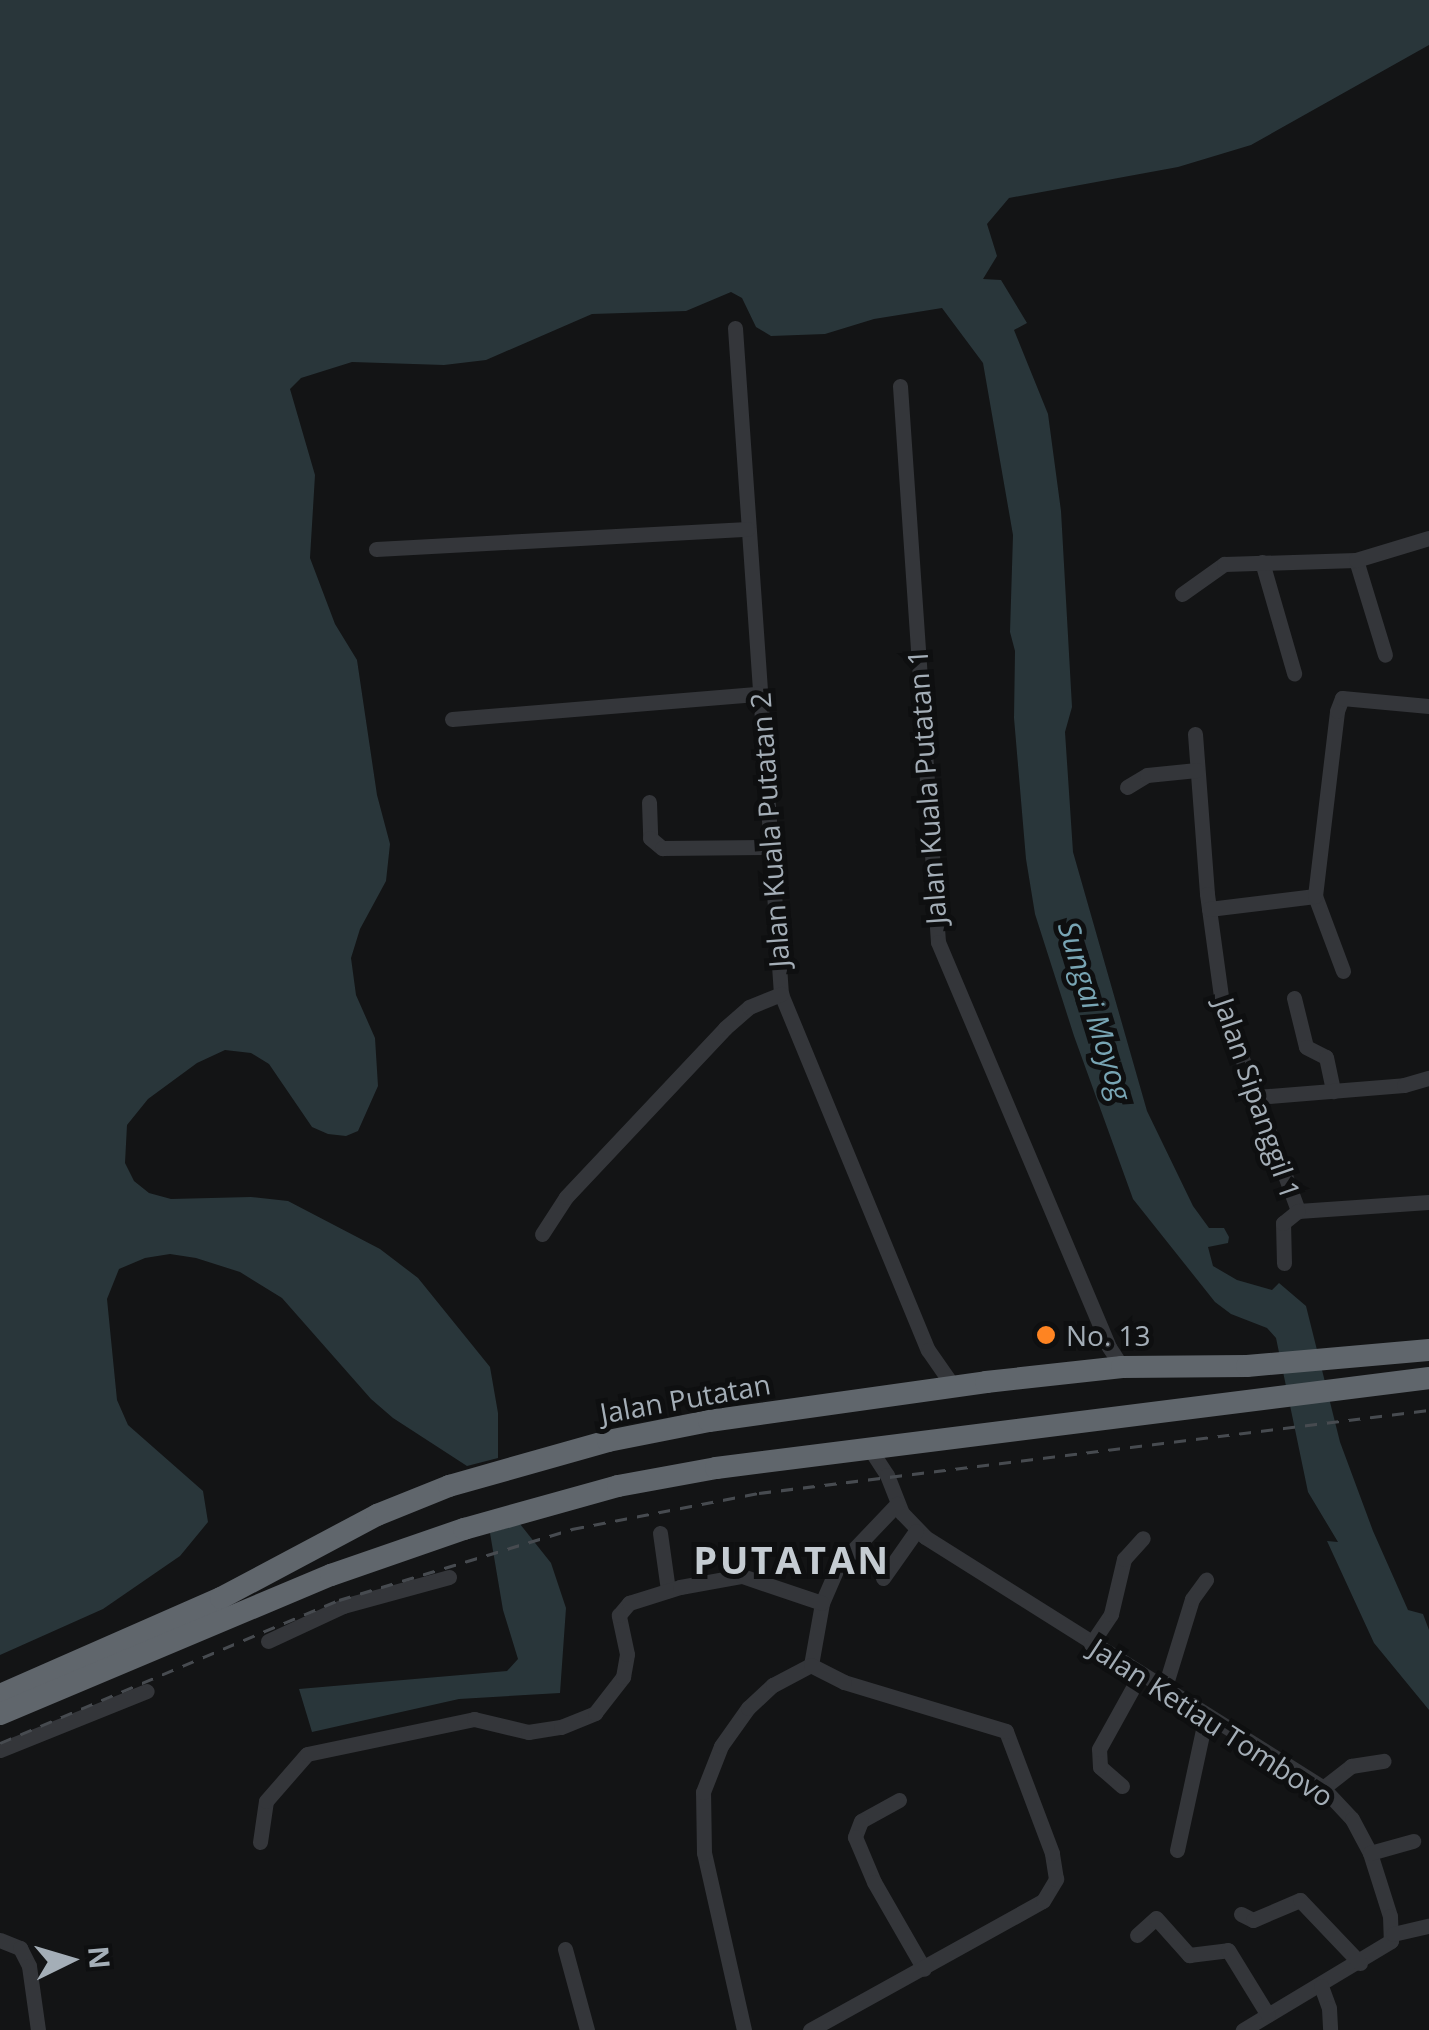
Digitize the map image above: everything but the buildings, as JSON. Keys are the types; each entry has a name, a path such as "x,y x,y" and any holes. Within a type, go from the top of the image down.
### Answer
{"highway":[{"name":"Jalan Putatan","path":"0,1695 221,1598 350,1528 449,1486 644,1432 953,1386 1122,1367 1248,1366 1429,1350"},
{"path":"0,1714 166,1641 464,1529 651,1478 1429,1378"},
{"path":"140,1631 152,1642 166,1641"}],"street":[{"name":"Jalan Kuala Putatan 2","path":"736,328 781,994 930,1355 953,1386"},
{"name":"Jalan Kuala Putatan 1","path":"900,386 938,942 1104,1334 1122,1367"},
{"path":"376,549 747,529"},
{"path":"1182,594 1224,564 1356,560 1429,538"},
{"path":"1356,560 1385,655"},
{"path":"1262,562 1294,673"},
{"path":"452,718 760,694"},
{"path":"1343,971 1315,896 1337,712 1342,698 1429,706"},
{"name":"Jalan Sipanggil 1","path":"1195,734 1209,909 1222,1004 1298,1211 1429,1202"},
{"path":"1126,788 1147,775 1197,770"},
{"path":"649,802 650,838 662,848 771,847"},
{"path":"1209,909 1315,896"},
{"path":"542,1234 566,1197 656,1106 724,1028 749,1007 781,994"},
{"path":"1294,998 1306,1047 1326,1058 1333,1091"},
{"path":"1256,1097 1429,1078"},
{"path":"1284,1262 1283,1223 1298,1211"},
{"path":"1098,1370 1104,1356 1104,1334"},
{"path":"925,1390 930,1355"},
{"path":"887,1475 898,1445"},
{"name":"Jalan Ketiau Tombovo","path":"870,1449 912,1526 1091,1644 1323,1788 1343,1806 1370,1853 1393,1934"},
{"path":"811,1665 822,1604 838,1566 897,1504"},
{"path":"866,1538 912,1526"},
{"path":"883,1578 912,1526"},
{"path":"660,1533 668,1590"},
{"path":"1091,1644 1111,1614 1124,1560 1142,1538"},
{"path":"260,1842 266,1801 307,1754 474,1719 528,1732 561,1727 596,1714 616,1691 626,1666 619,1622 622,1609 668,1590 742,1576 822,1604"},
{"path":"268,1641 342,1606 449,1577"},
{"path":"1164,1690 1192,1600 1206,1580"},
{"path":"810,2030 1043,1901 1056,1879 1052,1853 1013,1741 998,1725 844,1682 811,1665"},
{"path":"744,2030 704,1853 703,1792 721,1746 748,1708 773,1685 811,1665"},
{"path":"1122,1786 1100,1768 1100,1749 1140,1675"},
{"path":"0,1750 147,1691"},
{"path":"1178,1850 1206,1716"},
{"path":"1323,1788 1351,1766 1384,1761"},
{"path":"899,1800 861,1821 855,1837 874,1882 924,1969"},
{"path":"1370,1853 1414,1840"},
{"path":"1241,1914 1253,1920 1300,1900 1360,1963"},
{"path":"1137,1935 1156,1918 1189,1954 1228,1950 1268,2016"},
{"path":"1243,2030 1387,1947 1393,1934 1429,1926"},
{"path":"0,1940 20,1948 30,1966 38,2030"},
{"path":"565,1949 587,2030"},
{"path":"1321,1986 1329,2008 1330,2030"}],"water":[{"name":"Sungai Moyog","path":"0,0 1429,0 1429,45 1251,145 1178,167 1009,198 987,224 997,256 983,279 1001,280 1027,323 1014,330 1048,414 1061,511 1072,707 1065,732 1073,852 1147,1111 1193,1206 1209,1228 1224,1228 1229,1237 1228,1243 1208,1247 1213,1266 1237,1280 1272,1290 1279,1283 1306,1306 1340,1442 1373,1531 1408,1610 1423,1614 1429,1630 1429,1710 1374,1643 1327,1541 1338,1542 1308,1492 1276,1338 1267,1328 1231,1314 1215,1302 1133,1199 1074,1036 1035,914 1026,859 1014,718 1015,651 1010,632 1013,535 983,363 942,308 874,319 825,334 771,336 756,327 742,298 731,292 686,311 592,314 486,360 444,365 352,362 301,378 290,389 315,475 310,558 335,624 357,660 377,795 390,844 386,881 360,929 351,958 356,995 375,1038 378,1086 358,1131 346,1136 328,1134 312,1127 269,1064 251,1053 225,1050 197,1063 148,1099 127,1125 125,1163 134,1181 149,1193 171,1199 251,1197 288,1201 380,1249 418,1278 490,1367 498,1413 498,1458 467,1466 393,1418 371,1399 282,1298 240,1272 170,1254 145,1258 119,1269 107,1299 117,1400 128,1425 203,1491 208,1522 180,1556 103,1609 0,1655"},
{"path":"520,1524 551,1563 566,1608 560,1693 459,1699 312,1732 299,1689 507,1671 518,1659 503,1610 490,1533"}],"railway":[{"path":"0,1743 339,1600 572,1529 759,1493 1429,1410"}],"place":[{"name":"No. 13","path":"1046,1335"}],"district":[{"name":"PUTATAN","path":"792,1560"}]}
